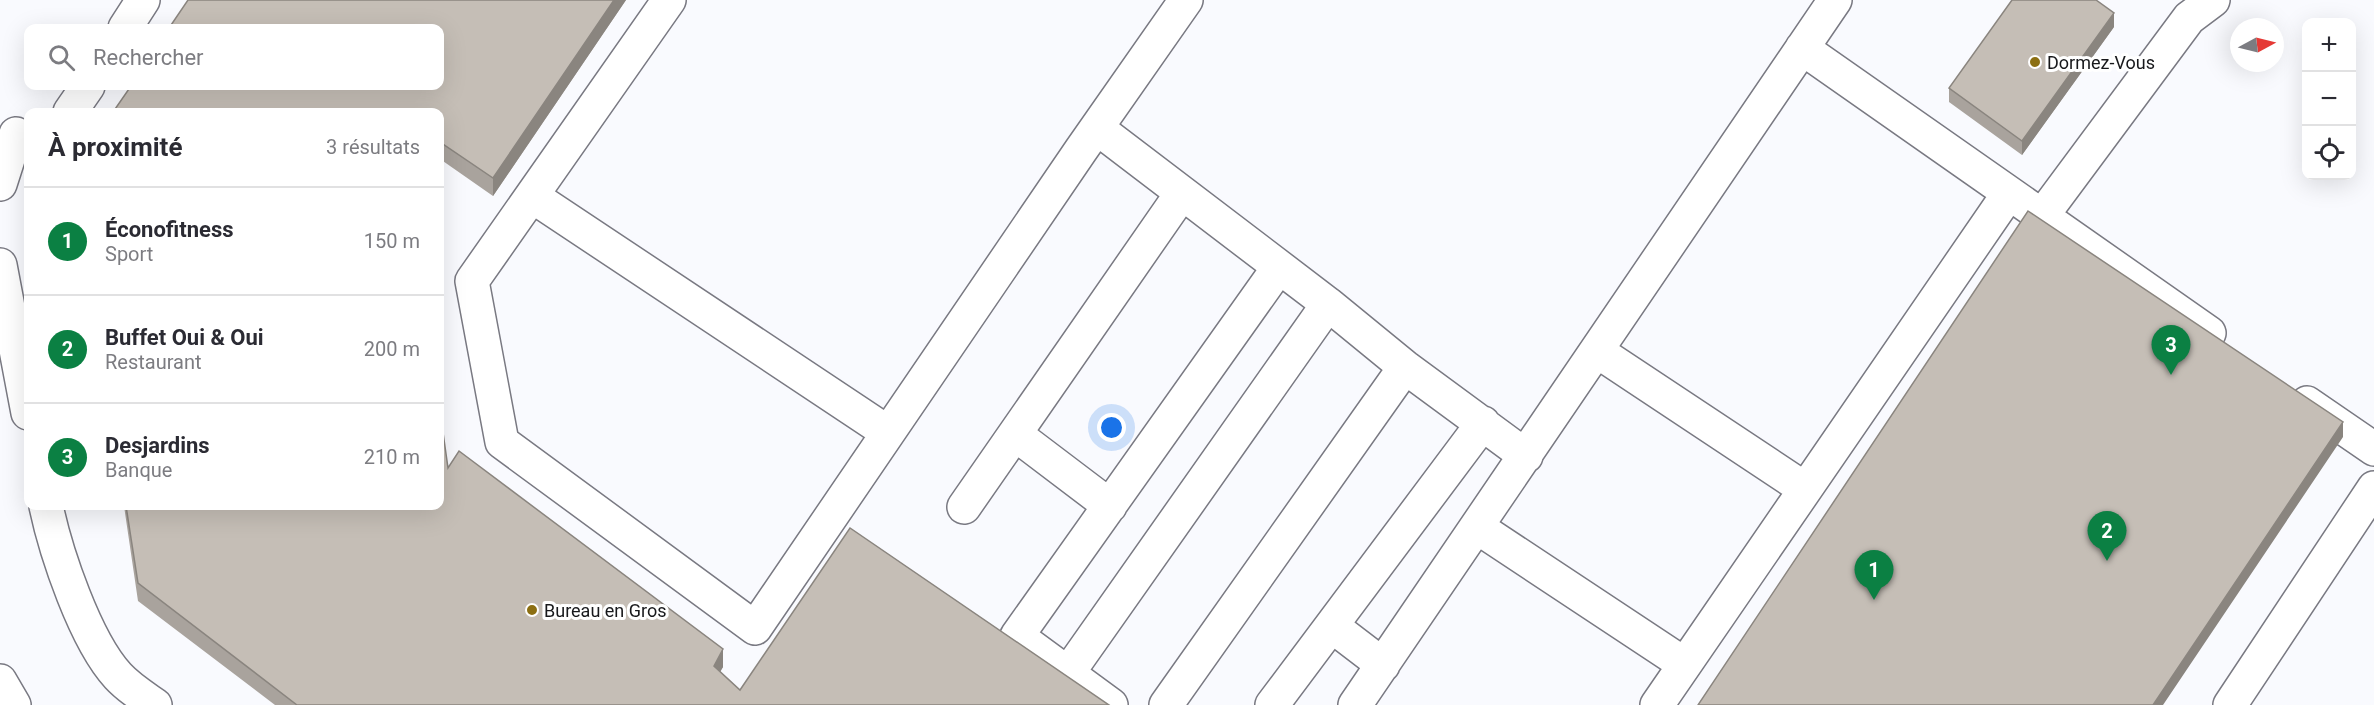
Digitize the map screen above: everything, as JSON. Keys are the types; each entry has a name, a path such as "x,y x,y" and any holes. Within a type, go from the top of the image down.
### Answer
{"lane":[{"path":"128,24 143,0"},
{"path":"669,0 472,281 502,442 755,628 887,432 1186,0"},
{"path":"1355,705 1835,0"},
{"path":"2042,216 2188,18 2213,0"},
{"path":"1802,48 2233,350"},
{"path":"73,108 85,90"},
{"path":"1097,128 1328,304 1405,367 1526,456"},
{"path":"0,184 15,133"},
{"path":"964,507 1182,193"},
{"path":"1657,705 2008,193"},
{"path":"532,196 887,432"},
{"path":"0,265 24,393"},
{"path":"1111,705 1017,636 1278,267"},
{"path":"1068,673 1328,304"},
{"path":"1597,351 1805,489"},
{"path":"1166,705 1405,367"},
{"path":"2285,387 2374,449"},
{"path":"1272,705 1483,423"},
{"path":"1015,434 1110,506"},
{"path":"2230,705 2374,488"},
{"path":"47,510 54,541 98,646 118,676 132,690 155,705"},
{"path":"1477,527 1684,664"},
{"path":"1332,626 1383,665"},
{"path":"0,681 14,705"}],"building":[{"path":"188,0 614,0 493,178 444,145 444,108 116,108 128,90 444,90 444,24 172,24"},
{"path":"2012,0 2096,0 2114,13 2022,141 1949,88"},
{"path":"2028,211 2343,422 2153,705 1698,705"},
{"path":"444,440 448,468 459,451 723,649 714,666 740,690 850,528 1109,705 297,705 138,583 127,510 444,510"}],"place":[{"name":"Dormez-Vous","path":"2035,62"},
{"name":"Desjardins","path":"2171,375"},
{"name":"Buffet Oui & Oui","path":"2107,561"},
{"name":"Éconofitness","path":"1874,600"},
{"name":"Bureau en Gros","path":"532,610"}]}
